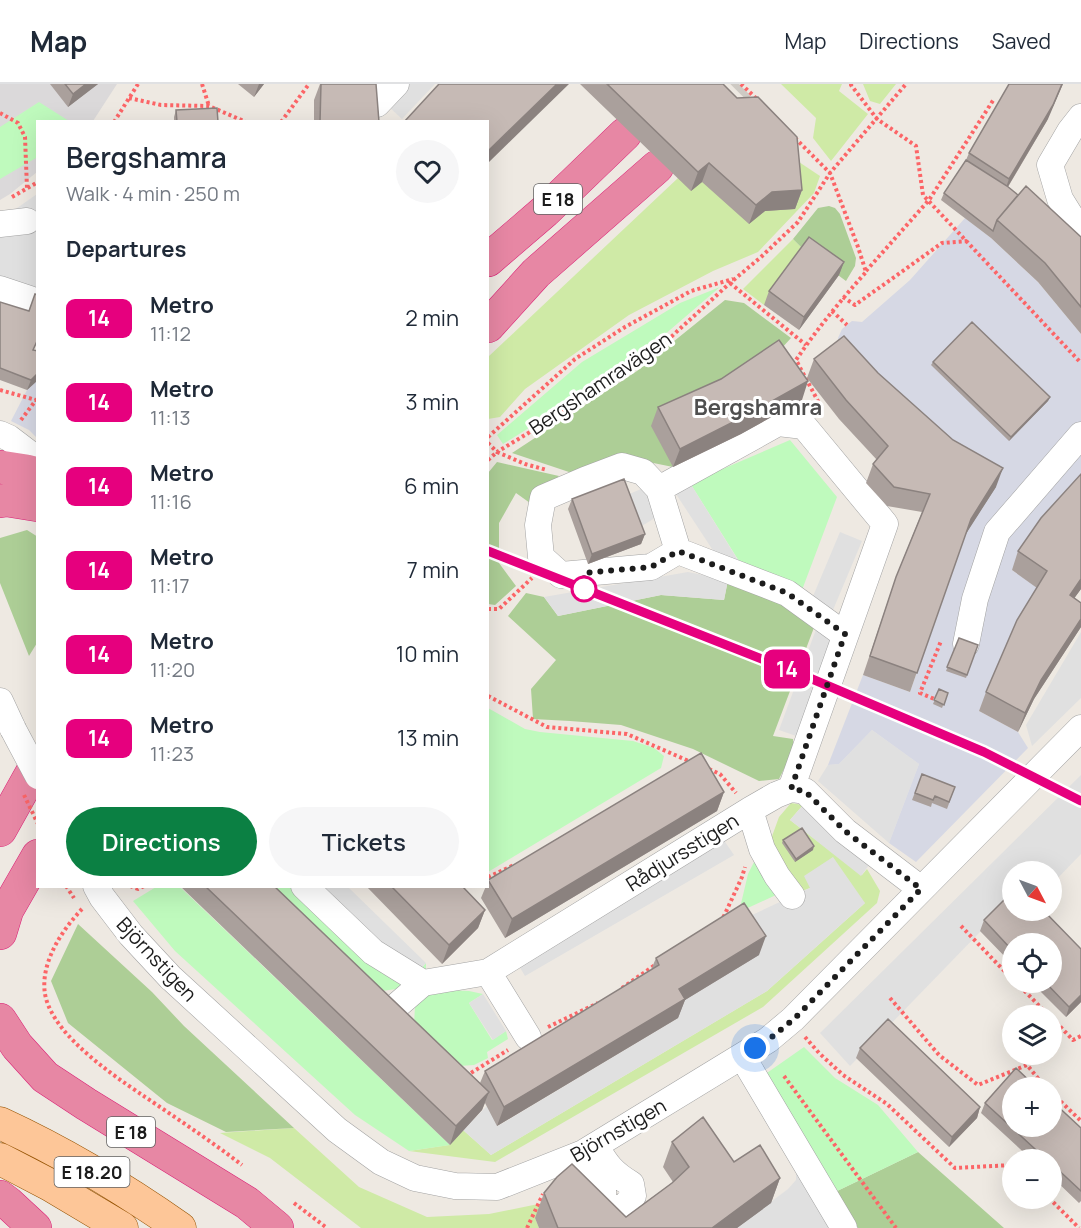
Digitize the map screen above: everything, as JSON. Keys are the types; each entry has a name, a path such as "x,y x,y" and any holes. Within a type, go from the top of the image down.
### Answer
{"highway":[{"name":"E 18","path":"489,259 546,211 625,134"},
{"name":"E 18","path":"489,314 657,167"},
{"path":"489,325 536,273"},
{"path":"0,467 36,474"},
{"path":"0,501 36,505"},
{"path":"0,830 36,770"},
{"path":"2,921 36,860"},
{"name":"E 18","path":"0,1020 17,1046 45,1077 247,1203 283,1214"},
{"path":"0,1197 35,1228"}],"main road":[{"path":"0,808 36,769"},
{"name":"E 18.20","path":"0,1124 66,1157 134,1197 180,1228"},
{"name":"E 18.20","path":"0,1159 50,1185 122,1228"}],"street":[{"path":"375,84 377,104 396,84"},
{"path":"1081,117 1050,165 1060,200 1081,233"},
{"path":"3,212 27,221"},
{"path":"0,289 30,299"},
{"path":"659,489 778,423 804,426 885,524 791,789 805,791 845,831 921,889"},
{"path":"0,434 36,458"},
{"path":"967,641 975,599 997,532 1081,435"},
{"path":"622,466 643,472 659,489 678,551 651,567 561,575 541,557 538,525 543,498 622,466"},
{"path":"678,551 787,593 845,634"},
{"path":"0,701 13,729 36,766"},
{"name":"Björnstigen","path":"97,888 131,935 170,977 337,1130 381,1162 415,1178 455,1186 497,1187 589,1150 768,1040 794,1019 1081,728"},
{"name":"Rådjursstigen","path":"423,983 488,972 750,810 791,789"},
{"path":"750,810 762,849 777,876 792,896"},
{"path":"306,888 373,952 423,983 394,1008"},
{"path":"488,972 528,1037"},
{"path":"742,1056 844,1228"}],"path":[{"path":"115,120 138,84"},
{"path":"202,84 209,106"},
{"path":"282,120 309,84"},
{"path":"741,84 765,108"},
{"path":"852,84 878,119 916,146 923,195 1081,363"},
{"name":"Bergshamravägen","path":"489,459 581,401 660,347 730,282 761,257 798,222 830,173 906,84"},
{"path":"129,98 161,105 209,106 241,120"},
{"path":"804,426 819,403 796,360 843,297 928,201 994,99"},
{"path":"0,113 18,123 25,137 27,188"},
{"path":"790,133 830,173 866,272"},
{"path":"3,212 27,188 36,183"},
{"path":"843,297 855,305 942,243 967,241"},
{"name":"Bergshamravägen","path":"489,436 575,358 625,327 691,291 736,278"},
{"path":"730,282 806,345"},
{"path":"832,311 847,325"},
{"path":"804,375 813,369"},
{"path":"0,390 36,398"},
{"path":"489,444 497,452 525,464 585,480"},
{"path":"489,609 499,609 547,563"},
{"path":"940,701 920,693 945,629 967,641"},
{"path":"489,697 547,727 627,734 697,764 687,770"},
{"path":"705,768 720,774 750,810"},
{"path":"714,921 724,916 747,862 762,849"},
{"path":"489,877 517,864"},
{"path":"81,909 62,933 51,955 44,977 45,994 51,1012 78,1046 109,1071 243,1166"},
{"path":"961,926 1002,969"},
{"path":"620,989 657,964"},
{"path":"1027,993 1038,1005"},
{"path":"890,998 939,1055 978,1085 1027,1065 1037,1077"},
{"path":"528,1037 601,1001"},
{"path":"794,1019 819,1053 843,1075 887,1104 955,1168 1002,1165"},
{"path":"1062,1029 1073,1040 1081,1036"},
{"path":"462,1079 485,1064"},
{"path":"779,1068 896,1228"},
{"path":"1062,1103 1081,1121"},
{"path":"527,1228 544,1192"},
{"path":"1060,1209 1079,1228"},
{"path":"283,1214 327,1228"}],"shaded area":[{"path":"0,84 117,84 94,120 36,120 36,173 0,200"},
{"path":"409,84 435,84 402,119 388,106"},
{"path":"36,195 36,290 25,321 0,313 0,220"},
{"path":"965,218 991,238 1038,282 1081,334 1081,485 1012,570 1041,590 979,711 1018,732 1028,748 916,862 889,843 919,764 872,730 839,764 828,765 863,675 910,692 964,537 837,355 838,338 842,329 852,321 862,322 910,280"},
{"path":"36,381 36,437 29,430 11,421 27,390"},
{"path":"690,483 759,594 737,587 674,491"},
{"path":"648,486 660,515 640,527 627,495"},
{"path":"840,532 862,541 833,610 811,601"},
{"path":"688,572 728,580 724,600 661,595 558,616 544,597"},
{"path":"818,624 835,633 802,738 779,730"},
{"path":"1081,632 1081,698 1032,746 1026,725"},
{"path":"872,730 919,764 889,843 818,781 828,765 839,764"},
{"path":"1081,775 1081,854 1062,874 1062,861 1002,861 1002,909 850,1066 820,1033"},
{"path":"812,795 877,854 861,876 790,820"},
{"path":"723,839 734,855 525,976 516,961"},
{"path":"833,857 865,903 767,991 491,1155 463,1130 487,1106 498,1126 678,1018 672,1008 737,922 810,888 804,876"},
{"path":"321,888 349,888 426,963 413,977"},
{"path":"483,994 506,1031 493,1040 469,1003"},
{"path":"796,1167 833,1193 858,1228 736,1228 788,1189 796,1180"}],"green space":[{"path":"781,84 842,84 839,91 868,114 831,161 813,138 816,118"},
{"path":"863,84 896,84 880,104 870,101"},
{"path":"39,102 67,120 36,120 36,158 0,179 0,127"},
{"path":"790,156 820,176 814,193 758,252 713,271 629,315 525,389 500,417 489,419 489,356 678,178 702,182"},
{"path":"829,206 835,208 840,214 856,258 855,266 846,281 793,239 818,208"},
{"path":"793,239 804,250 764,305 743,289"},
{"path":"720,287 656,342 556,411 503,444 497,435 582,362 680,303"},
{"path":"725,300 744,303 791,338 673,467 619,456 575,474 512,453 637,371"},
{"path":"790,440 837,497 802,590 744,569 690,483"},
{"path":"497,462 559,476 530,503 516,493 499,523 499,563 516,586 495,605 489,604 489,472"},
{"path":"27,530 36,536 36,645 29,656 0,583 0,538"},
{"path":"728,580 818,617 773,736 793,739 794,749 779,779 759,781 693,749 621,725 533,719 531,689 556,660 508,616 526,593 544,597 558,616 661,595 724,600"},
{"path":"489,709 525,729 633,741 654,748 664,756 661,768 489,871"},
{"path":"791,803 803,805 790,820 862,875 867,869 880,891 877,903 763,1007 495,1162 409,1151 449,1145 463,1130 491,1155 767,991 865,903 810,888 802,891 786,875 771,839 779,817"},
{"path":"755,860 776,895 739,912 748,874"},
{"path":"154,888 181,888 450,1145 409,1151 355,1115 175,951 133,901"},
{"path":"276,888 321,888 414,976 426,963 426,972 403,988 382,991"},
{"path":"78,924 294,1128 226,1132 167,1103 68,1023 51,981"},
{"path":"426,989 483,994 469,1003 492,1040 506,1031 508,1039 487,1052 488,1058 474,1065 459,1066 414,1024 415,1007"},
{"path":"804,1047 835,1078 878,1105 918,1152 833,1193 764,1075"},
{"path":"294,1128 359,1187 427,1217 489,1214 548,1202 535,1218 539,1228 361,1228 270,1158 220,1133"},
{"path":"918,1152 1004,1228 858,1228 833,1193"}],"building":[{"path":"65,84 86,84 73,94"},
{"path":"321,84 376,84 379,120 320,120"},
{"path":"439,84 557,84 489,150 489,120 406,120"},
{"path":"607,84 723,84 737,98 758,97 797,137 802,190 772,192 756,205 709,163 698,172"},
{"path":"1009,84 1062,84 1053,105 1009,179 969,153"},
{"path":"217,108 218,120 177,120 176,110"},
{"path":"966,160 1018,195 997,220 993,231 944,193"},
{"path":"1026,186 1081,237 1081,307 1045,263 997,220"},
{"path":"809,237 844,262 804,317 769,291"},
{"path":"36,294 36,343 33,350 36,351 36,375 31,380 0,368 0,302 29,311"},
{"path":"972,322 1050,397 1011,437 933,362"},
{"path":"844,336 878,373 953,440 1003,468 971,519 917,673 870,656 896,577 930,494 894,487 873,464 888,446 846,400 814,359"},
{"path":"779,340 808,381 680,449 658,407 721,379"},
{"path":"1081,474 1081,579 1070,595 1081,603 1081,619 1041,680 1025,713 986,692 1017,620 1047,571 1018,551 1041,518"},
{"path":"624,479 645,534 592,554 572,499"},
{"path":"959,638 978,645 967,675 947,667"},
{"path":"939,689 948,693 944,705 934,700"},
{"path":"701,753 724,792 512,919 489,879"},
{"path":"922,774 955,787 949,802 935,796 933,800 915,793"},
{"path":"802,828 814,846 796,859 783,840"},
{"path":"207,888 276,888 489,1092 456,1126"},
{"path":"393,888 464,888 485,910 449,945"},
{"path":"1002,902 1002,921 1054,921 1081,949 1081,995 1069,1007 1056,993 1062,993 1062,933 1002,933 1002,939 984,920"},
{"path":"744,903 766,936 679,989 685,999 504,1107 485,1071 659,965 656,958"},
{"path":"888,1019 980,1107 952,1137 860,1048"},
{"path":"1016,1068 1025,1077 1008,1077"},
{"path":"1002,1084 1002,1119 985,1103"},
{"path":"1062,1110 1081,1128 1081,1191 1062,1173 1062,1149 1035,1149 1022,1137 1062,1137"},
{"path":"703,1117 734,1162 760,1145 780,1178 712,1228 558,1228 544,1193 572,1164 626,1217 672,1183 689,1167 672,1142"}],"tunnel":[{"path":"700,123 739,84"}],"metro line":[{"name":"14","path":"489,551 805,676 984,752 1081,801"}],"district":[{"name":"Bergshamra","path":"758,407"}],"route":[{"path":"584,589 584,573 651,567 678,551 787,593 845,634 791,789 805,791 845,831 921,889 794,1019 755,1048"}]}
